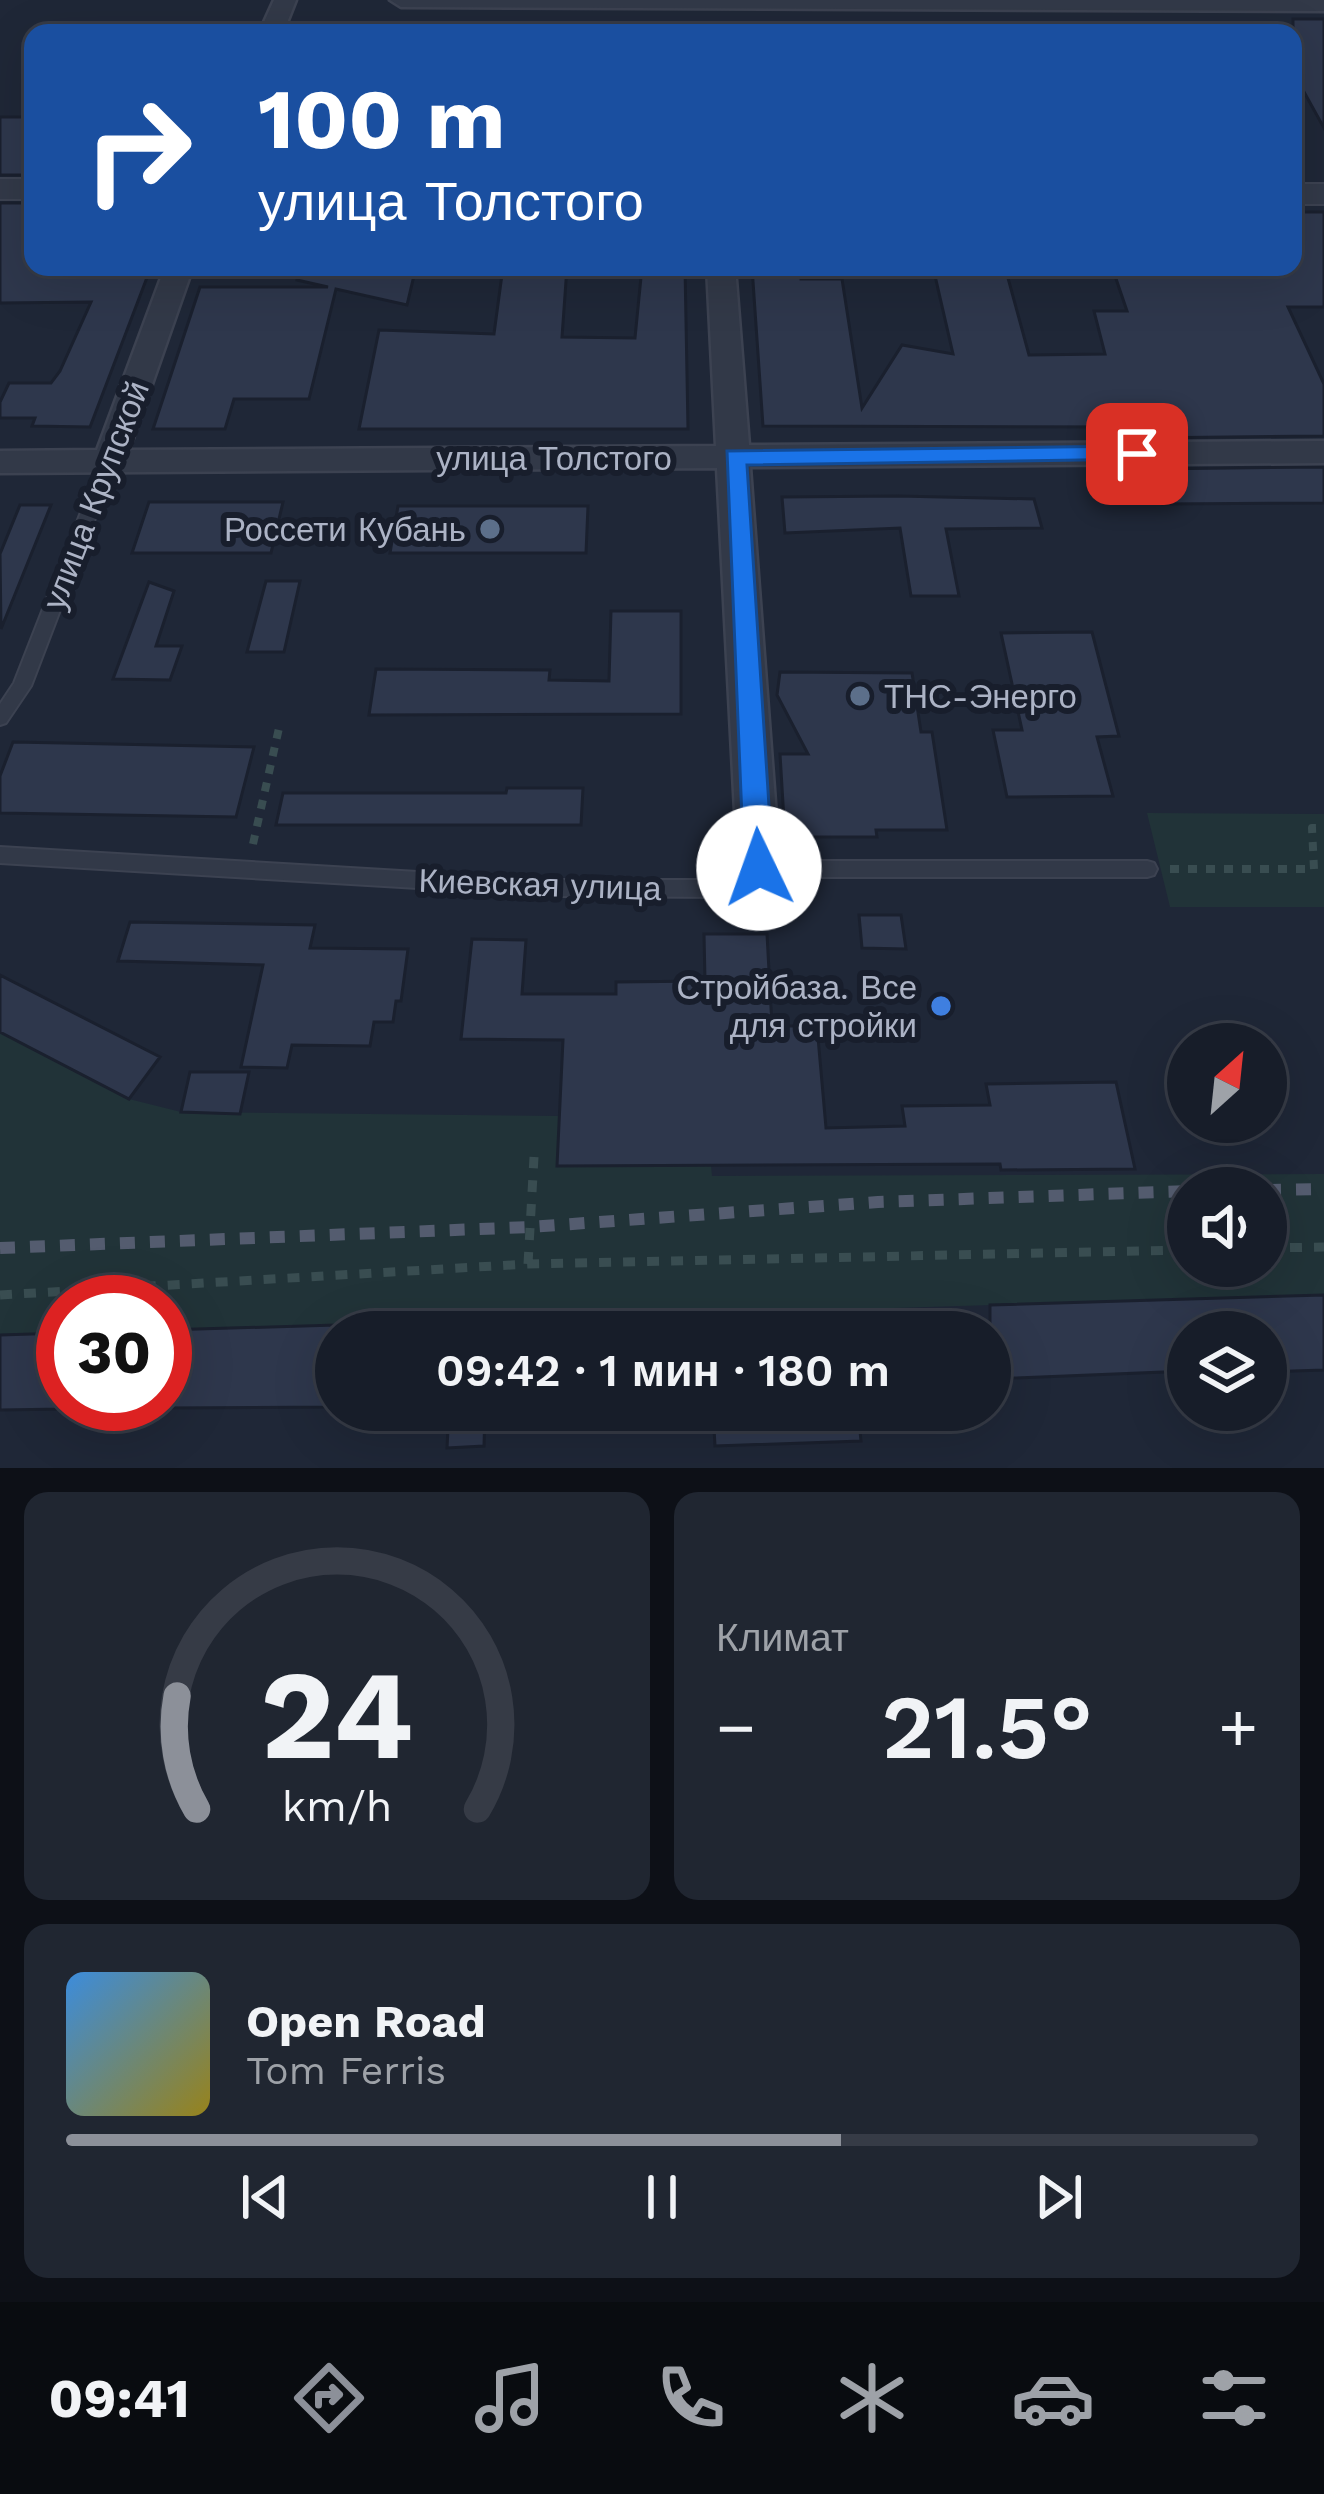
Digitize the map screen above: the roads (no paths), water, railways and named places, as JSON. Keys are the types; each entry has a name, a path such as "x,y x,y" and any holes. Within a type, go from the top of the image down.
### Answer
{"street":[{"path":"401,0 1324,4"},
{"name":"улица Крупской","path":"109,461 176,276"},
{"path":"722,276 759,868"},
{"name":"улица Толстого","path":"0,462 1324,452"}],"lane":[{"name":"улица Крупской","path":"0,718 22,686 109,461"},
{"name":"Киевская улица","path":"0,855 551,888 728,889 759,868 1147,869"}],"railway":[{"path":"1287,1190 1324,1189"},
{"path":"0,1248 530,1227 878,1202 1167,1192"}],"place":[{"name":"Россети Кубань","path":"490,529"},
{"name":"ТНС-Энерго","path":"860,696"},
{"name":"Стройбаза. Все для стройки","path":"941,1006"}]}
